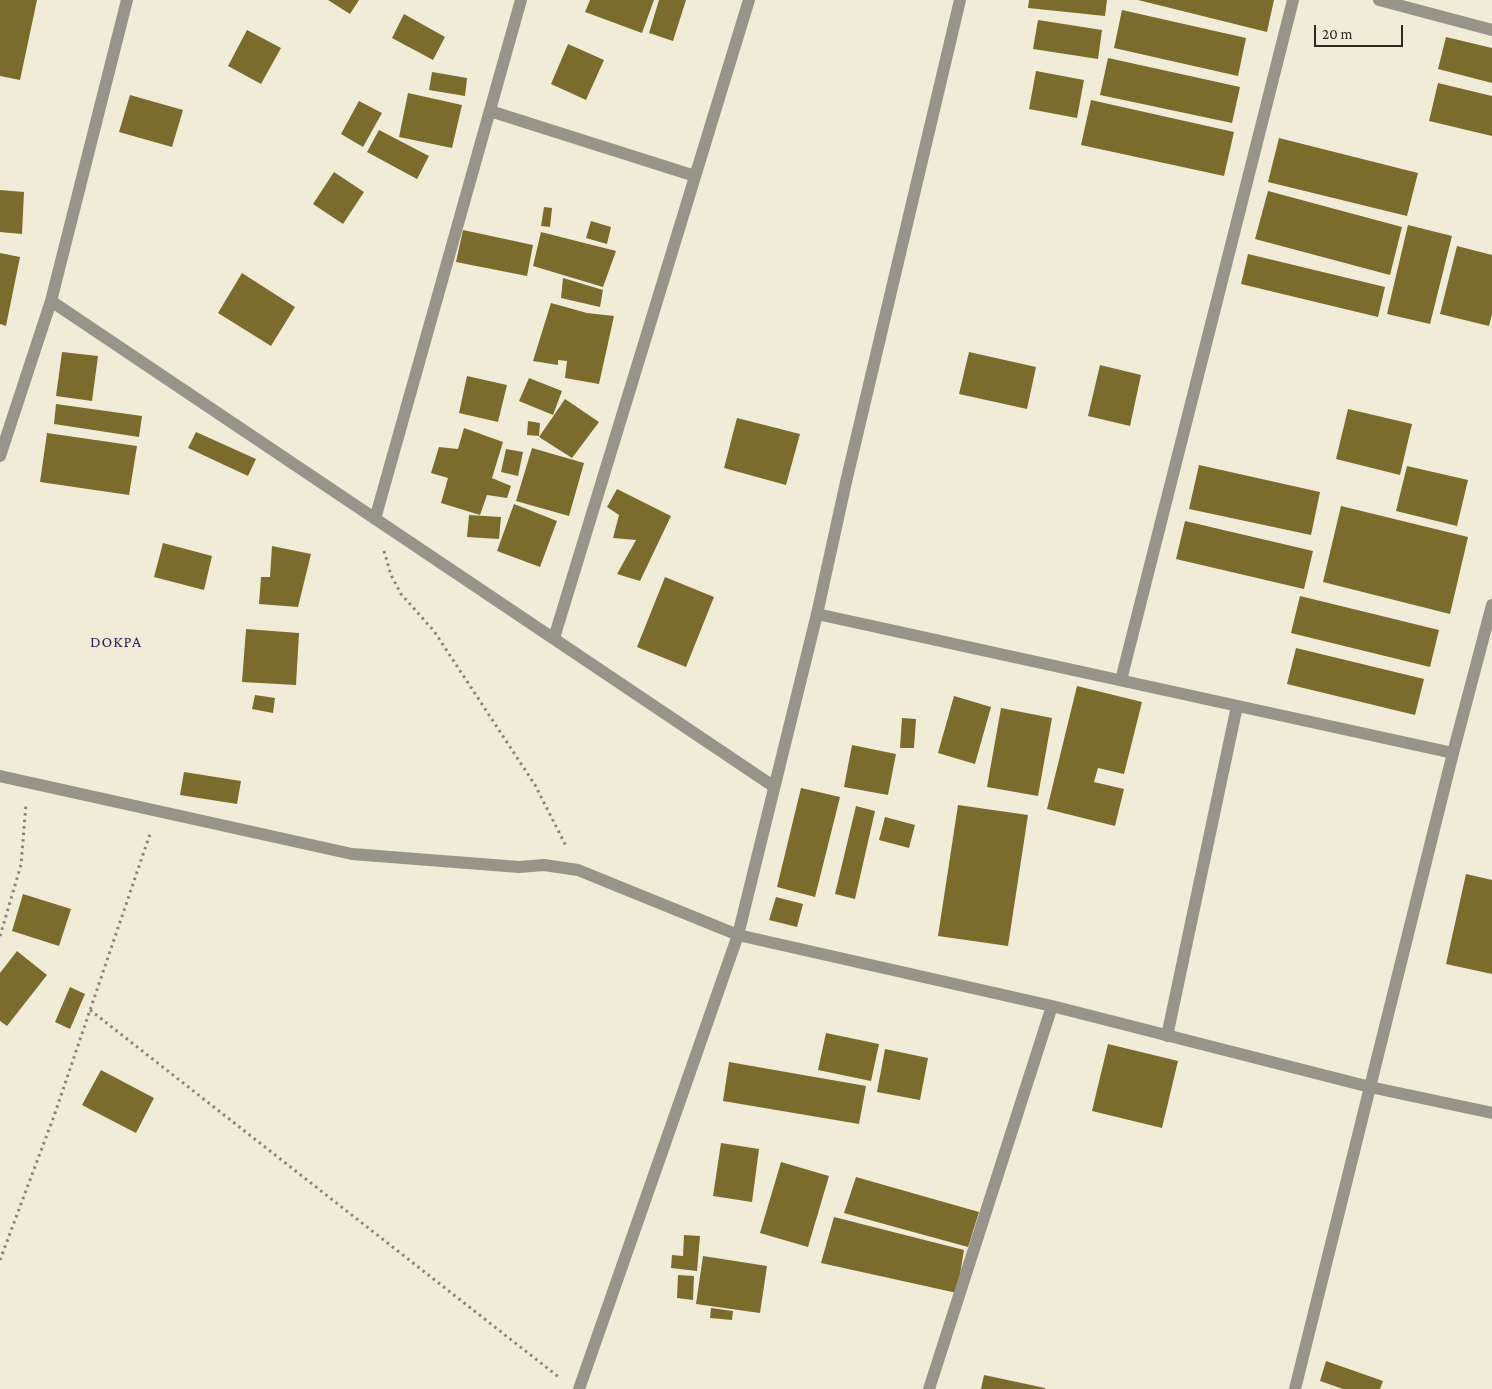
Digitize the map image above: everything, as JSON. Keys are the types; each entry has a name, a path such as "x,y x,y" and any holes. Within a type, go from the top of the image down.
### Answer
{"street":[{"path":"0,456 51,301 127,0"},
{"path":"375,519 521,0"},
{"path":"554,638 749,0"},
{"path":"579,1389 738,935 773,786 817,614 846,482 960,0"},
{"path":"1121,680 1293,0"},
{"path":"1379,0 1492,30"},
{"path":"490,111 695,176"},
{"path":"51,301 773,786"},
{"path":"1295,1389 1453,753 1492,605"},
{"path":"817,614 1453,753"},
{"path":"1167,1036 1237,706"},
{"path":"0,776 352,854 519,867 544,865 578,870 738,935 1052,1006 1370,1087 1492,1113"},
{"path":"929,1389 1052,1006"}],"path":[{"path":"375,519 391,575 398,588 434,631 535,785 578,870"},
{"path":"0,936 21,865 27,782"},
{"path":"0,1260 54,1116 158,811"},
{"path":"90,1010 567,1383"}],"building":[{"path":"0,0 37,0 20,80 0,76"},
{"path":"328,0 359,0 350,14"},
{"path":"590,0 654,0 642,33 585,12"},
{"path":"659,0 686,0 673,41 649,33"},
{"path":"1029,0 1107,0 1105,16 1028,8"},
{"path":"1138,0 1274,0 1267,32"},
{"path":"1122,10 1246,38 1238,76 1114,48"},
{"path":"404,14 445,37 433,60 392,38"},
{"path":"1038,20 1102,30 1098,59 1033,49"},
{"path":"247,30 281,48 261,84 228,66"},
{"path":"1446,37 1492,48 1492,83 1438,69"},
{"path":"568,44 604,60 586,100 551,84"},
{"path":"1108,58 1240,87 1232,123 1100,95"},
{"path":"1036,71 1084,80 1077,118 1029,109"},
{"path":"432,72 467,78 465,96 429,90"},
{"path":"1438,83 1492,96 1492,136 1429,121"},
{"path":"408,93 462,105 452,148 399,137"},
{"path":"130,95 183,110 172,147 119,132"},
{"path":"1091,100 1234,132 1224,176 1081,145"},
{"path":"359,101 382,113 363,147 341,134"},
{"path":"379,130 429,156 417,179 367,152"},
{"path":"1279,138 1418,173 1407,216 1268,182"},
{"path":"334,172 364,192 343,224 313,204"},
{"path":"0,190 24,192 22,234 0,232"},
{"path":"1268,191 1402,227 1390,275 1255,239"},
{"path":"544,207 552,208 550,227 541,226"},
{"path":"591,221 611,227 607,244 586,238"},
{"path":"1408,225 1452,236 1430,324 1387,314"},
{"path":"463,230 533,245 527,276 456,262"},
{"path":"541,232 616,251 603,287 533,266"},
{"path":"1457,246 1492,255 1492,314 1489,326 1440,314"},
{"path":"0,253 20,257 6,326 0,324"},
{"path":"1248,254 1385,287 1378,317 1241,284"},
{"path":"242,273 295,307 271,346 218,313"},
{"path":"563,278 603,290 600,307 561,298"},
{"path":"551,303 587,313 614,316 599,384 565,378 567,361 558,360 558,365 533,361"},
{"path":"62,352 98,356 92,401 56,396"},
{"path":"969,352 1036,367 1027,409 959,394"},
{"path":"1100,365 1141,375 1130,426 1088,416"},
{"path":"467,376 507,385 498,422 459,413"},
{"path":"529,378 562,391 553,415 519,401"},
{"path":"565,399 599,422 572,458 539,437"},
{"path":"56,404 142,416 139,437 54,424"},
{"path":"1348,409 1412,424 1400,475 1336,459"},
{"path":"737,418 800,434 786,485 724,468"},
{"path":"528,421 540,423 539,436 527,435"},
{"path":"464,428 503,442 492,478 511,486 507,498 487,495 480,515 441,503 448,478 431,473 439,447 458,449"},
{"path":"196,432 256,459 248,476 188,448"},
{"path":"47,433 137,446 129,495 40,482"},
{"path":"532,448 584,463 569,516 516,501"},
{"path":"506,449 523,452 518,476 501,472"},
{"path":"1199,465 1320,492 1311,535 1189,509"},
{"path":"1407,466 1468,480 1457,526 1396,511"},
{"path":"617,489 671,516 640,581 617,574 636,540 613,538 619,515 607,507"},
{"path":"514,504 557,521 540,567 497,551"},
{"path":"1341,506 1468,537 1450,614 1323,582"},
{"path":"469,515 501,517 499,539 467,537"},
{"path":"1185,521 1313,551 1304,589 1176,559"},
{"path":"163,543 212,556 204,590 154,577"},
{"path":"272,546 311,554 298,607 259,604 261,577 270,577"},
{"path":"665,577 714,597 686,667 637,647"},
{"path":"1300,596 1439,630 1430,667 1291,633"},
{"path":"246,629 299,633 296,685 242,682"},
{"path":"1296,648 1424,679 1415,715 1287,684"},
{"path":"1077,686 1142,702 1124,774 1098,768 1094,782 1124,789 1115,826 1047,809"},
{"path":"255,695 275,698 273,713 252,709"},
{"path":"954,696 991,707 975,764 938,753"},
{"path":"1001,708 1052,718 1038,796 987,787"},
{"path":"902,718 916,719 914,748 900,748"},
{"path":"852,745 896,754 888,795 844,787"},
{"path":"184,772 241,781 237,804 180,795"},
{"path":"801,788 840,797 815,897 777,887"},
{"path":"958,805 1028,815 1008,946 938,936"},
{"path":"856,806 875,811 855,899 835,894"},
{"path":"885,817 915,825 909,848 879,840"},
{"path":"1466,874 1492,880 1492,974 1446,964"},
{"path":"23,894 71,909 59,946 12,931"},
{"path":"776,897 803,904 797,927 769,920"},
{"path":"17,951 47,975 7,1026 0,1021 0,973"},
{"path":"70,987 85,994 70,1029 55,1022"},
{"path":"826,1033 879,1044 871,1081 818,1070"},
{"path":"1108,1044 1178,1061 1162,1128 1092,1111"},
{"path":"885,1049 928,1058 920,1100 877,1092"},
{"path":"729,1062 866,1086 859,1124 723,1101"},
{"path":"101,1070 154,1098 136,1133 82,1105"},
{"path":"721,1143 759,1149 752,1202 713,1196"},
{"path":"781,1162 829,1176 808,1247 760,1233"},
{"path":"856,1177 979,1212 968,1247 844,1213"},
{"path":"834,1217 964,1250 957,1293 821,1263"},
{"path":"684,1235 700,1236 697,1271 671,1268 672,1255 683,1256"},
{"path":"703,1256 767,1266 760,1313 696,1304"},
{"path":"678,1275 694,1276 693,1300 677,1298"},
{"path":"711,1308 733,1311 732,1320 710,1318"},
{"path":"1326,1361 1383,1381 1380,1389 1343,1389 1320,1381"},
{"path":"984,1375 1045,1388 1045,1389 981,1389"}],"district":[{"name":"DOKPA","path":"116,642"}]}
